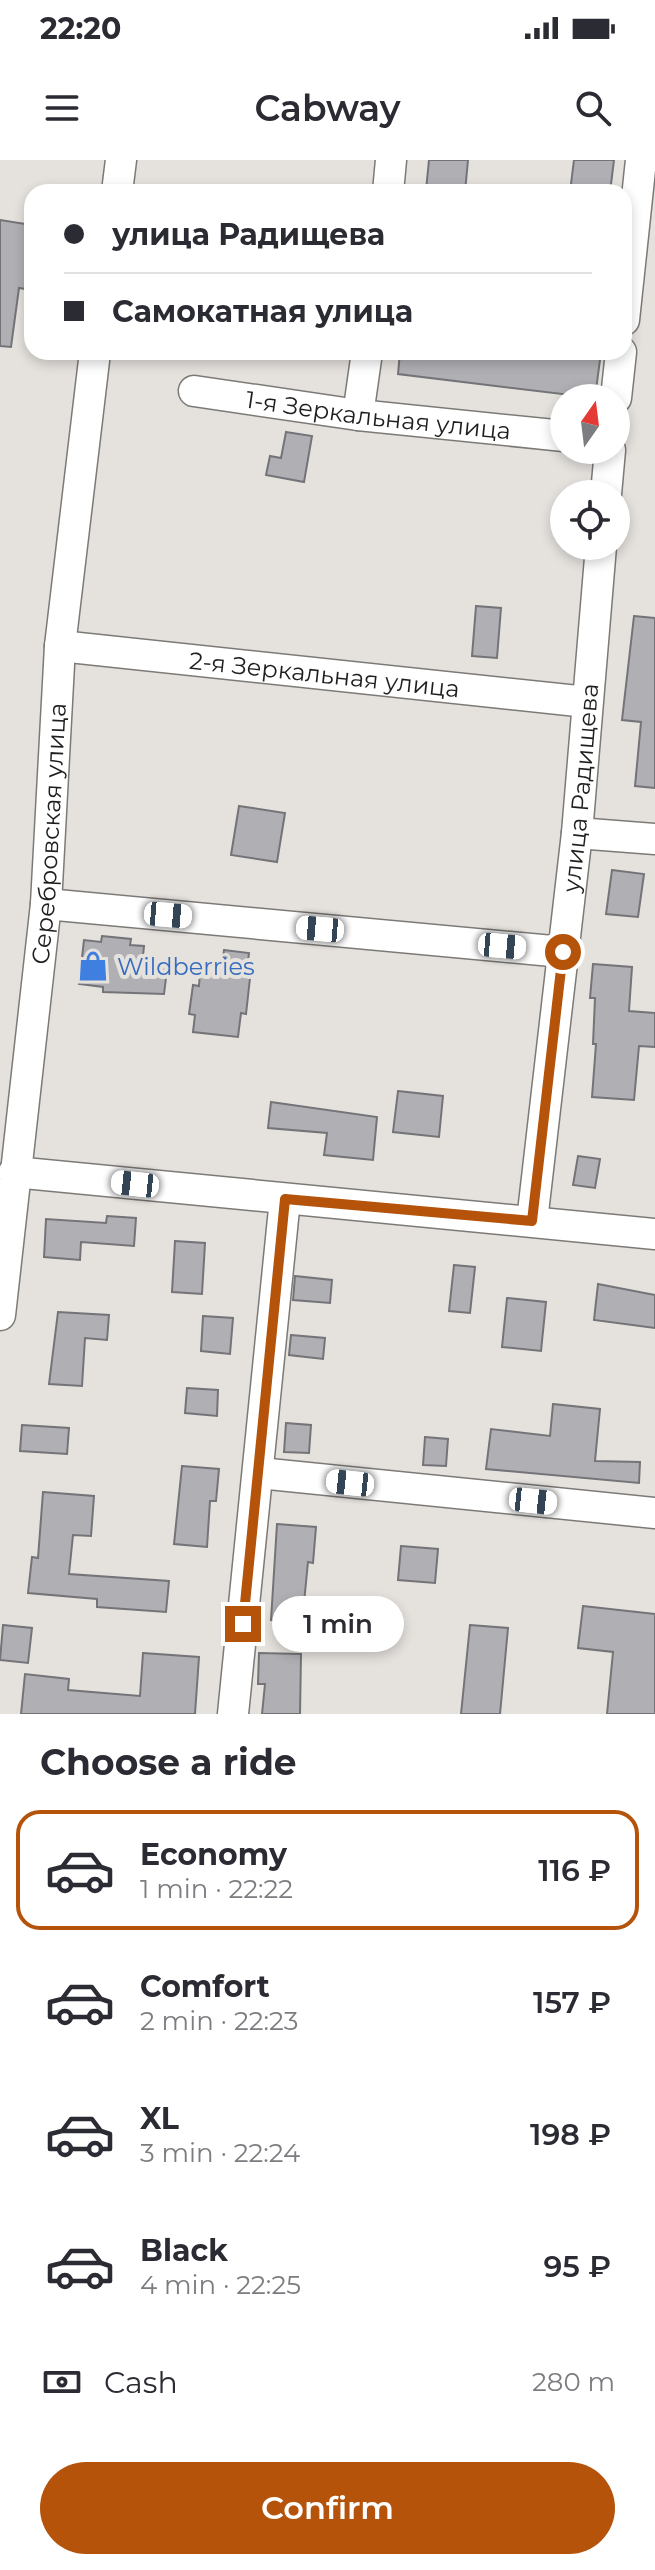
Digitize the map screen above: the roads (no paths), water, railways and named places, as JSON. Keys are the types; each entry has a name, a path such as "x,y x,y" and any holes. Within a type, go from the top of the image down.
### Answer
{"street":[{"path":"118,184 121,160"},
{"path":"389,184 391,160"},
{"path":"632,245 641,160"},
{"name":"Серебровская улица","path":"0,1315 46,904 60,646 94,360"},
{"path":"358,415 366,360"},
{"path":"618,384 620,360"},
{"name":"1-я Зеркальная улица","path":"194,391 358,415 550,435"},
{"name":"улица Радищева","path":"532,1221 577,833 600,560"},
{"name":"2-я Зеркальная улица","path":"60,646 587,702"},
{"path":"577,833 655,839"},
{"path":"46,904 563,952"},
{"path":"14,1172 655,1234"},
{"path":"233,1714 285,1199"},
{"path":"259,1473 655,1513"}],"place":[{"name":"Wildberries","path":"93,966"}]}
